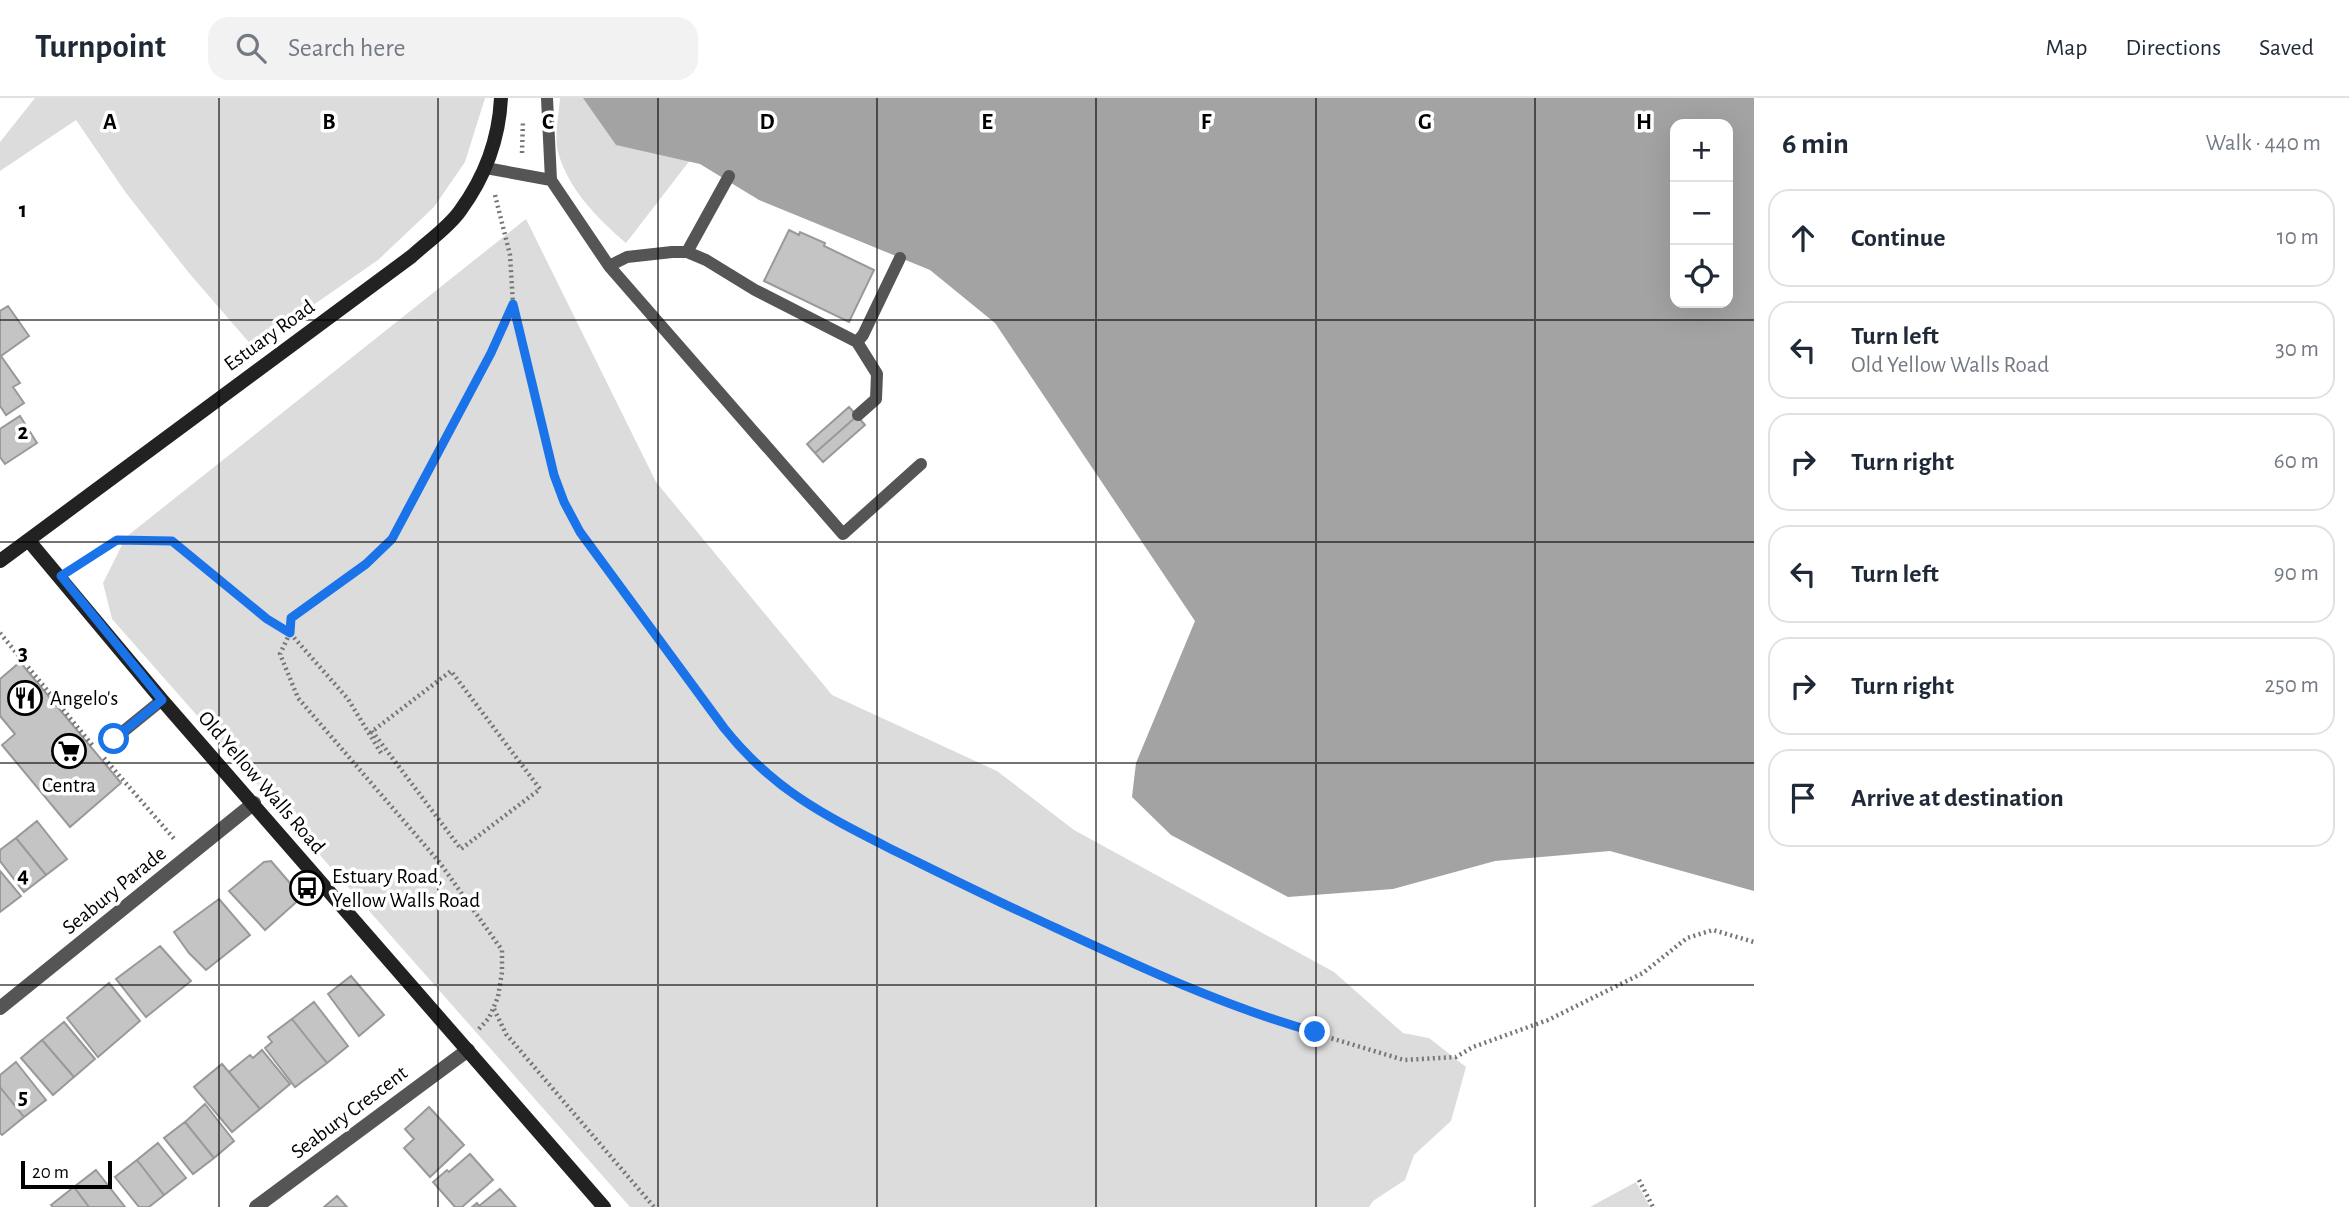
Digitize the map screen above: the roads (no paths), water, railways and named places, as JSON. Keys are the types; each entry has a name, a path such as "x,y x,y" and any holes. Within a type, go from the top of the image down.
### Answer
{"street":[{"name":"Estuary Road","path":"0,561 412,256 459,212 486,168 499,124 501,98"},
{"name":"Old Yellow Walls Road","path":"29,541 162,700 604,1207"},
{"name":"Seabury Parade","path":"0,1008 254,803"},
{"name":"Seabury Crescent","path":"256,1207 468,1050"}],"lane":[{"path":"547,98 551,180 609,266 843,534 920,464"},
{"path":"486,168 551,180"},
{"path":"687,252 729,176"},
{"path":"609,266 627,257 687,252 857,342 877,374 876,399 858,415"},
{"path":"857,342 901,258"},
{"path":"114,739 162,700"}],"place":[{"name":"Angelo's","path":"25,698"},
{"name":"Centra","path":"69,751"},
{"name":"Estuary Road, Yellow Walls Road","path":"307,888"}]}
